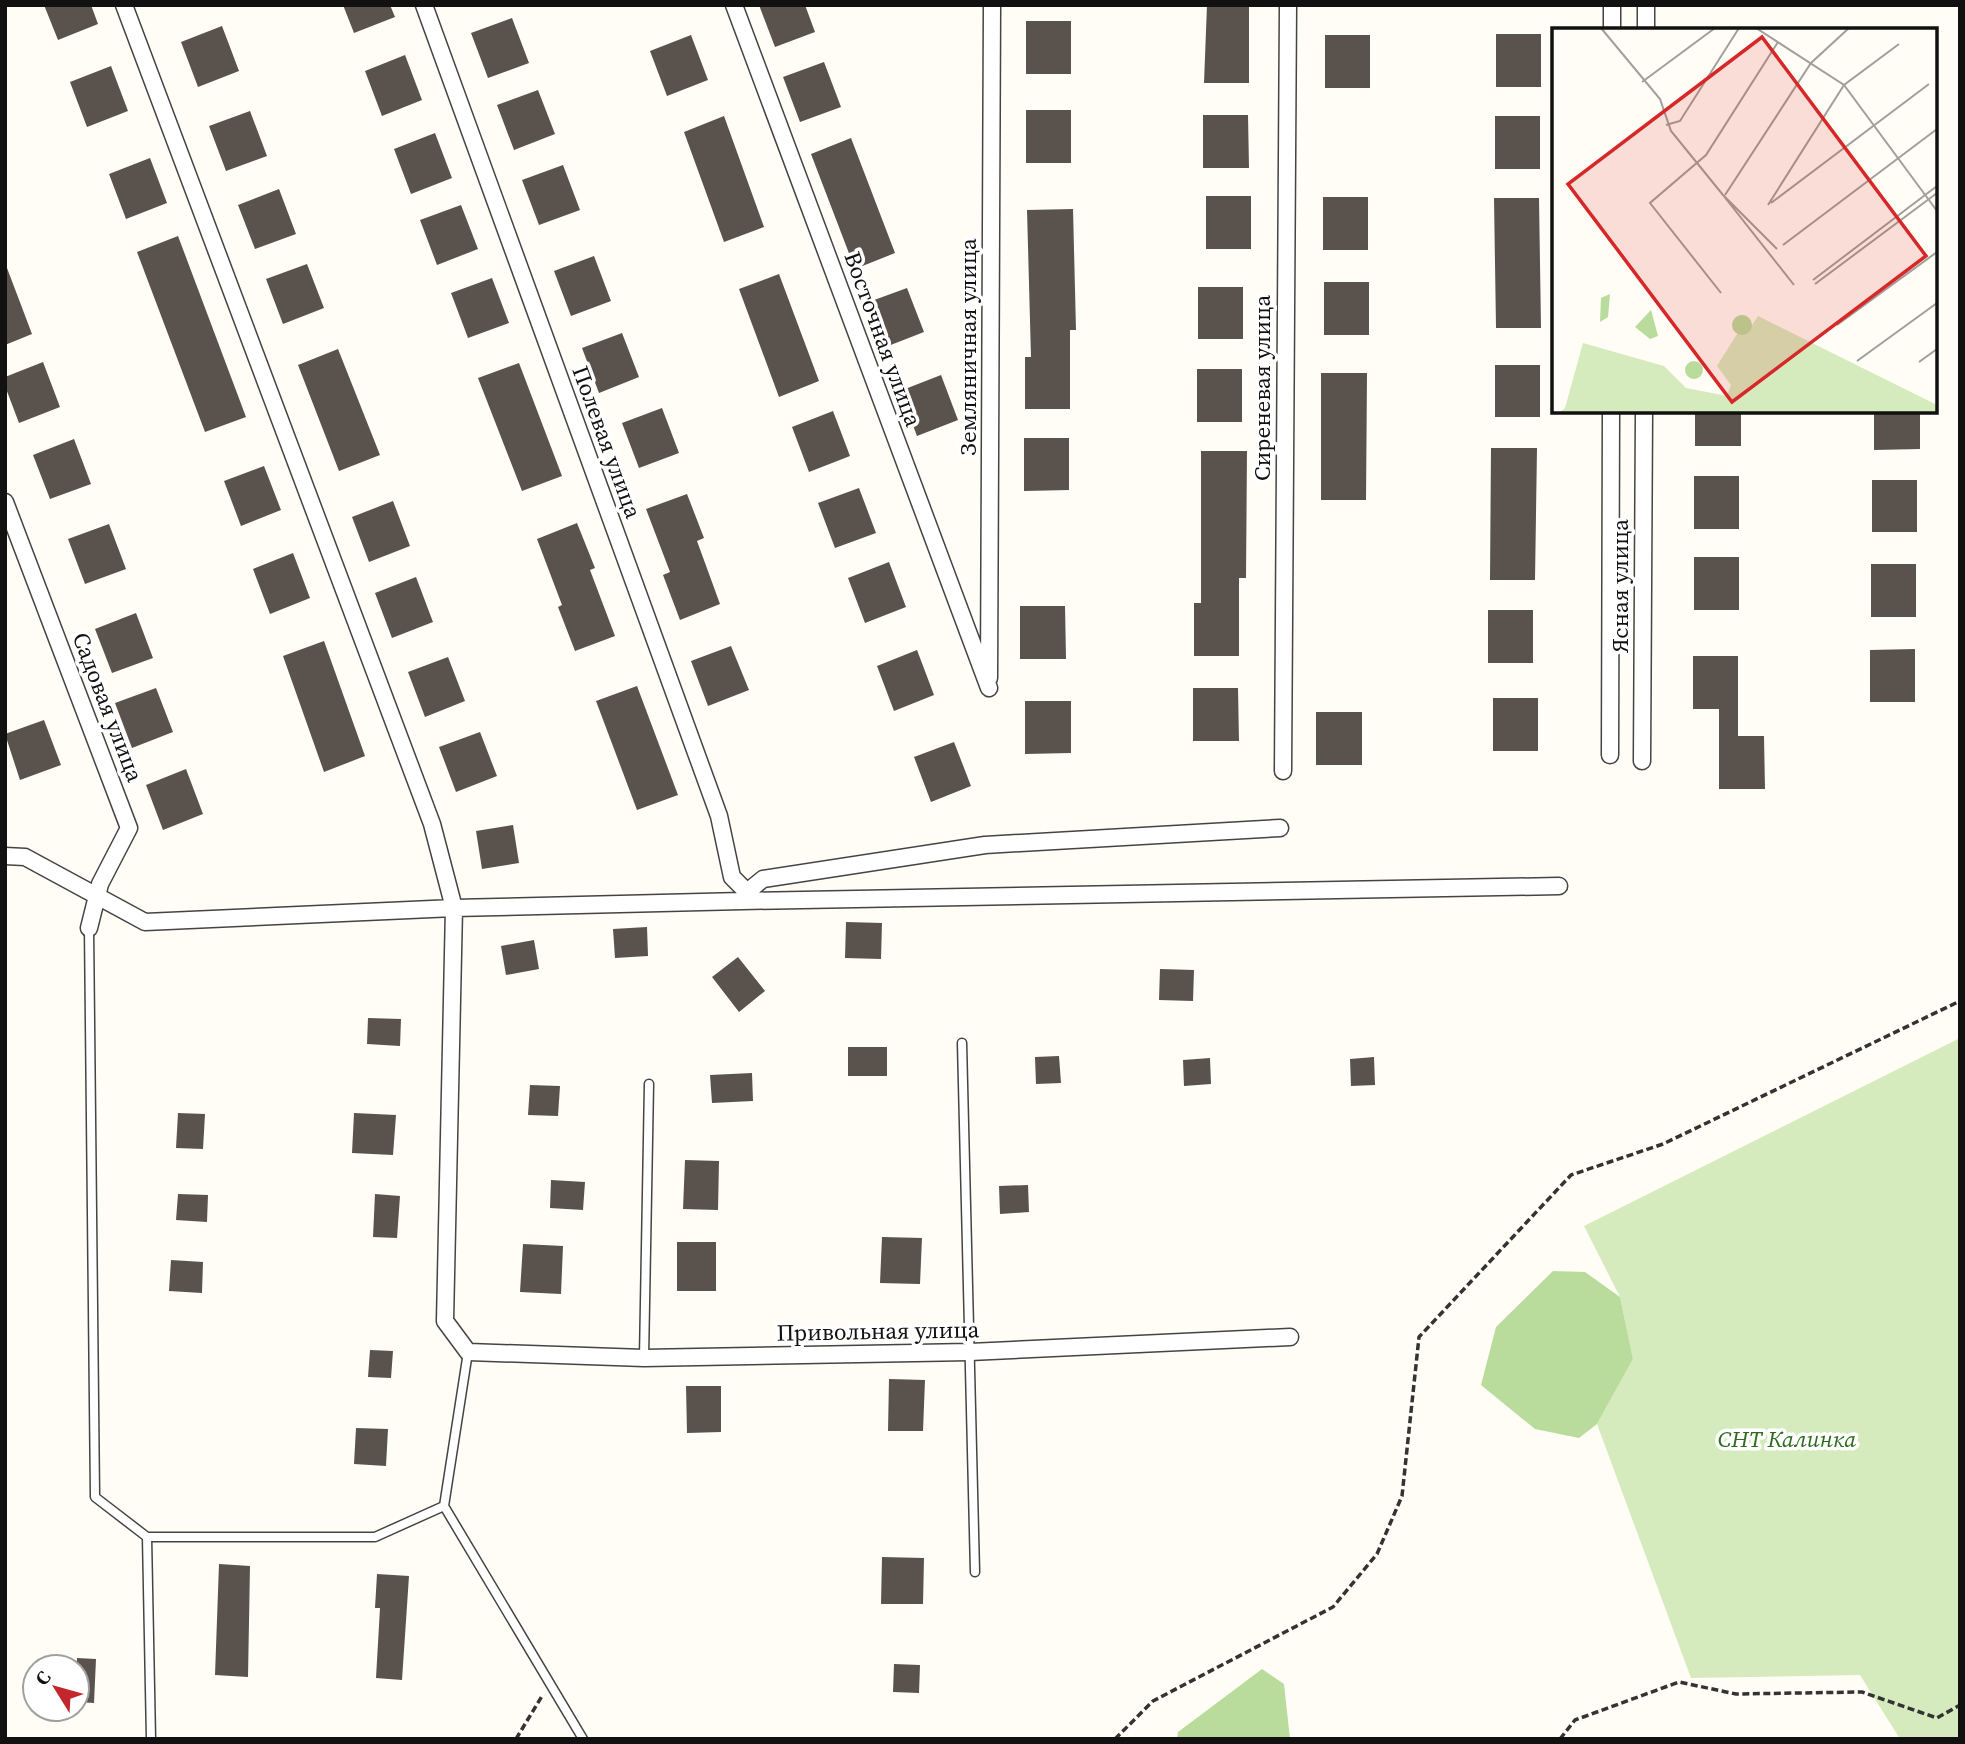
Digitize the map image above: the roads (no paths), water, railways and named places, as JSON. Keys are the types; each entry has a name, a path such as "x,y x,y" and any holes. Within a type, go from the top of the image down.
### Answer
{"street":[{"path":"124,5 432,824 454,908 445,1321 468,1352"},
{"name":"Полевая улица","path":"424,5 719,816 732,877 744,897"},
{"name":"Восточная улица","path":"734,5 989,688"},
{"name":"Земляничная улица","path":"989,688 992,5"},
{"name":"Сиреневая улица","path":"1283,771 1287,5"},
{"path":"1612,5 1612,28"},
{"path":"1646,5 1646,28"},
{"name":"Ясная улица","path":"1610,755 1611,413"},
{"name":"Ясная улица","path":"1642,761 1644,413"},
{"name":"Садовая улица","path":"5,502 130,828 100,884 89,928"},
{"path":"744,897 764,879 985,845 1280,828"},
{"path":"5,856 25,858 145,922 744,897 1559,886"},
{"name":"Привольная улица","path":"468,1352 644,1358 970,1352 1290,1337"}],"lane":[{"path":"89,928 95,1497 147,1537 376,1537 444,1506"},
{"path":"961,1043 975,1572"},
{"path":"644,1358 649,1084"},
{"path":"468,1352 444,1506 548,1685 583,1739"},
{"path":"147,1537 151,1739"}],"park label":[{"name":"СНТ Калинка","path":"1787,1439"}]}
